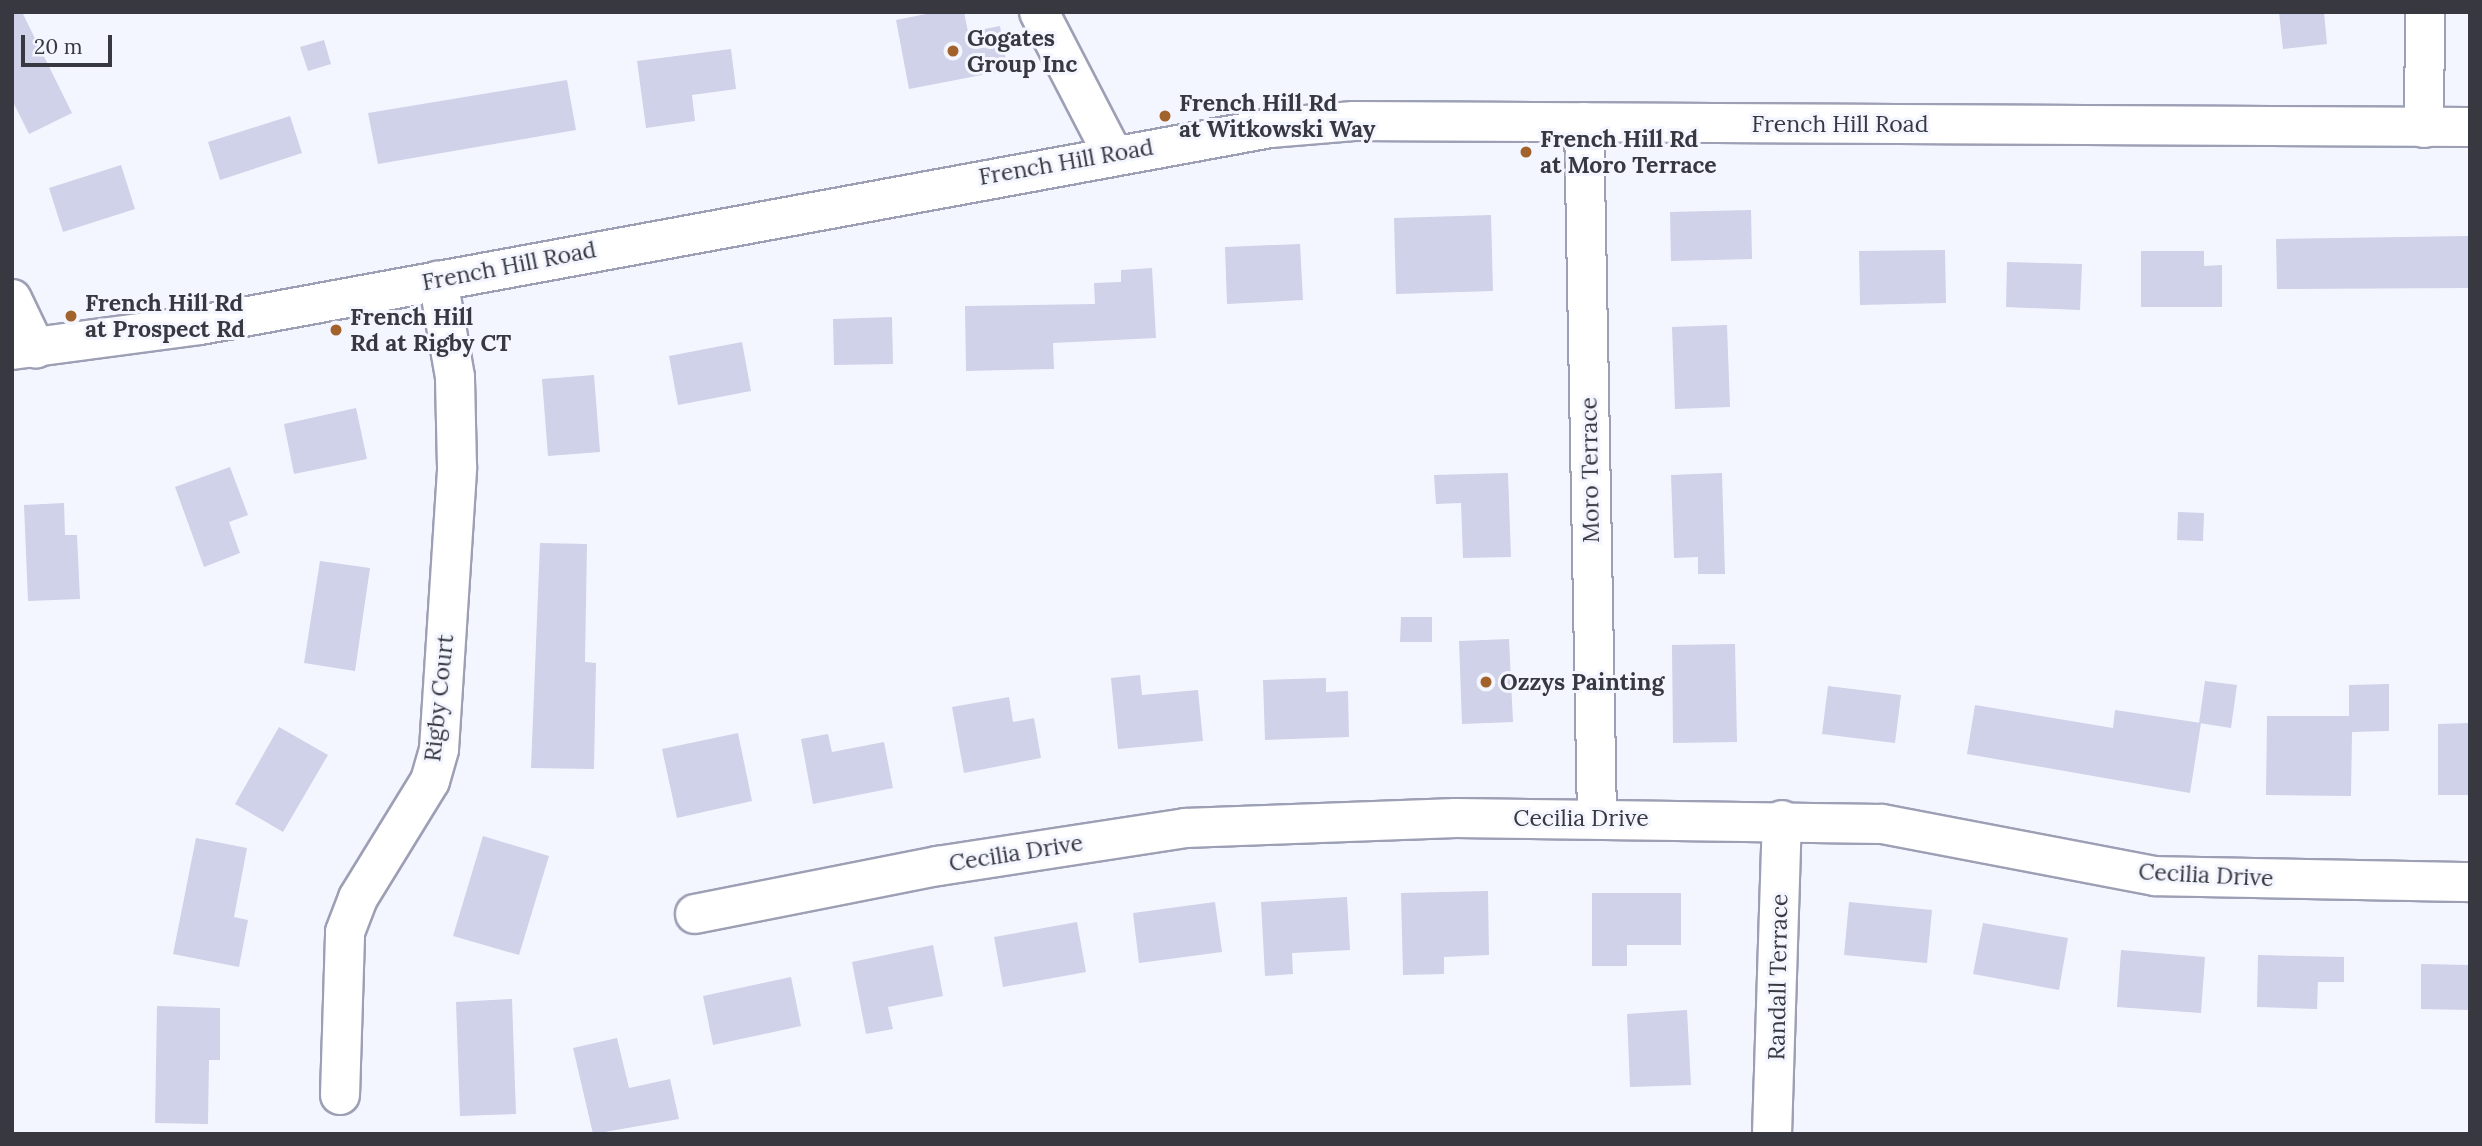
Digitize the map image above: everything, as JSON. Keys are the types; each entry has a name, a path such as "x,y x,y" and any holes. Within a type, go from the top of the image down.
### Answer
{"street":[{"path":"1040,12 1112,153"},
{"path":"2424,128 2425,12"},
{"name":"French Hill Road","path":"24,350 438,280 1112,153 1354,121 2470,127"},
{"name":"Moro Terrace","path":"1584,122 1597,818"},
{"name":"Rigby Court","path":"341,1095 345,932 358,898 429,781 439,749 457,467 454,377 438,280"},
{"path":"12,299 24,350"},
{"name":"Cecilia Drive","path":"695,914 938,866 1185,828 1597,818 1882,824 2155,876 2470,882"},
{"name":"Randall Terrace","path":"1772,1134 1782,820"}],"building":[{"path":"12,12 22,12 72,113 29,134 12,100"},
{"name":"Gogates Group Inc","path":"936,12 964,12 968,32 1000,26 1008,70 909,89 896,20"},
{"path":"2279,12 2324,12 2327,44 2283,49"},
{"path":"324,40 331,64 308,71 300,47"},
{"path":"731,49 736,89 692,95 695,121 646,128 637,61"},
{"path":"567,80 576,130 378,164 368,113"},
{"path":"290,116 302,153 220,180 208,142"},
{"path":"121,165 135,209 63,232 49,188"},
{"path":"1751,210 1752,259 1671,261 1670,212"},
{"path":"1491,215 1493,291 1396,294 1394,218"},
{"path":"2470,236 2470,288 2277,289 2276,239"},
{"path":"1300,244 1303,300 1227,304 1225,247"},
{"path":"1945,250 1946,303 1860,305 1859,251"},
{"path":"2141,251 2204,251 2204,266 2222,265 2222,307 2141,307"},
{"path":"2007,262 2082,264 2080,310 2006,307"},
{"path":"1152,268 1156,338 1053,343 1054,369 966,371 965,306 1095,304 1094,283 1121,282 1121,270"},
{"path":"892,317 893,364 834,365 833,319"},
{"path":"1727,325 1730,407 1675,409 1672,327"},
{"path":"742,342 751,391 678,405 669,356"},
{"path":"594,375 600,452 548,456 542,379"},
{"path":"356,408 367,459 294,474 284,424"},
{"path":"230,467 248,515 229,522 240,553 204,567 175,487"},
{"path":"1508,473 1511,557 1463,558 1461,503 1436,504 1434,475"},
{"path":"1722,473 1725,574 1698,574 1698,557 1674,558 1671,475"},
{"path":"64,503 65,535 77,535 80,599 28,601 24,505"},
{"path":"2178,512 2204,513 2203,541 2177,540"},
{"path":"540,543 587,544 585,662 596,663 594,769 531,768"},
{"path":"320,561 370,568 355,671 304,663"},
{"path":"1401,617 1432,617 1432,642 1400,642"},
{"name":"Ozzys Painting","path":"1509,639 1513,722 1462,724 1459,641"},
{"path":"1735,644 1737,742 1673,743 1672,645"},
{"path":"1140,675 1142,695 1198,690 1203,741 1118,749 1111,678"},
{"path":"1326,678 1326,692 1348,691 1349,737 1265,740 1263,680"},
{"path":"2205,681 2237,685 2231,728 2199,723"},
{"path":"2389,684 2389,731 2352,732 2351,796 2266,795 2267,716 2349,716 2349,685"},
{"path":"1828,686 1901,695 1895,743 1822,734"},
{"path":"1009,697 1013,722 1034,718 1041,758 964,773 952,707"},
{"path":"1975,705 2113,728 2115,710 2201,723 2190,793 1967,754"},
{"path":"2470,723 2470,795 2438,795 2438,724"},
{"path":"279,727 328,755 283,832 235,804"},
{"path":"738,733 752,801 677,818 662,749"},
{"path":"828,734 832,752 884,742 893,788 813,804 801,739"},
{"path":"483,836 549,856 519,955 453,936"},
{"path":"196,838 247,848 234,917 248,920 239,967 173,954"},
{"path":"1488,891 1489,955 1444,957 1444,974 1403,975 1401,893"},
{"path":"1592,893 1681,893 1681,945 1627,945 1627,966 1592,966"},
{"path":"1347,897 1350,950 1292,953 1293,974 1265,976 1261,902"},
{"path":"1215,902 1222,952 1139,963 1133,913"},
{"path":"1849,902 1932,910 1927,963 1844,955"},
{"path":"1077,922 1086,972 1003,987 994,937"},
{"path":"1983,923 2068,938 2059,990 1973,974"},
{"path":"933,945 943,996 888,1007 893,1029 866,1034 852,962"},
{"path":"2121,950 2205,957 2201,1013 2117,1007"},
{"path":"2258,955 2344,957 2344,982 2318,982 2317,1009 2257,1007"},
{"path":"2421,964 2470,965 2470,1010 2421,1009"},
{"path":"791,977 801,1026 713,1045 703,996"},
{"path":"512,999 516,1114 460,1116 456,1002"},
{"path":"157,1006 220,1008 220,1060 209,1060 208,1124 155,1123"},
{"path":"1687,1010 1691,1085 1630,1087 1627,1014"},
{"path":"617,1038 629,1088 670,1079 679,1119 593,1134 573,1048"}],"place":[{"name":"Gogates Group Inc","path":"953,51"},
{"name":"French Hill Rd at Witkowski Way","path":"1165,116"},
{"name":"French Hill Rd at Moro Terrace","path":"1526,152"},
{"name":"French Hill Rd at Prospect Rd","path":"71,316"},
{"name":"French Hill Rd at Rigby CT","path":"336,330"},
{"name":"Ozzys Painting","path":"1486,682"}]}
